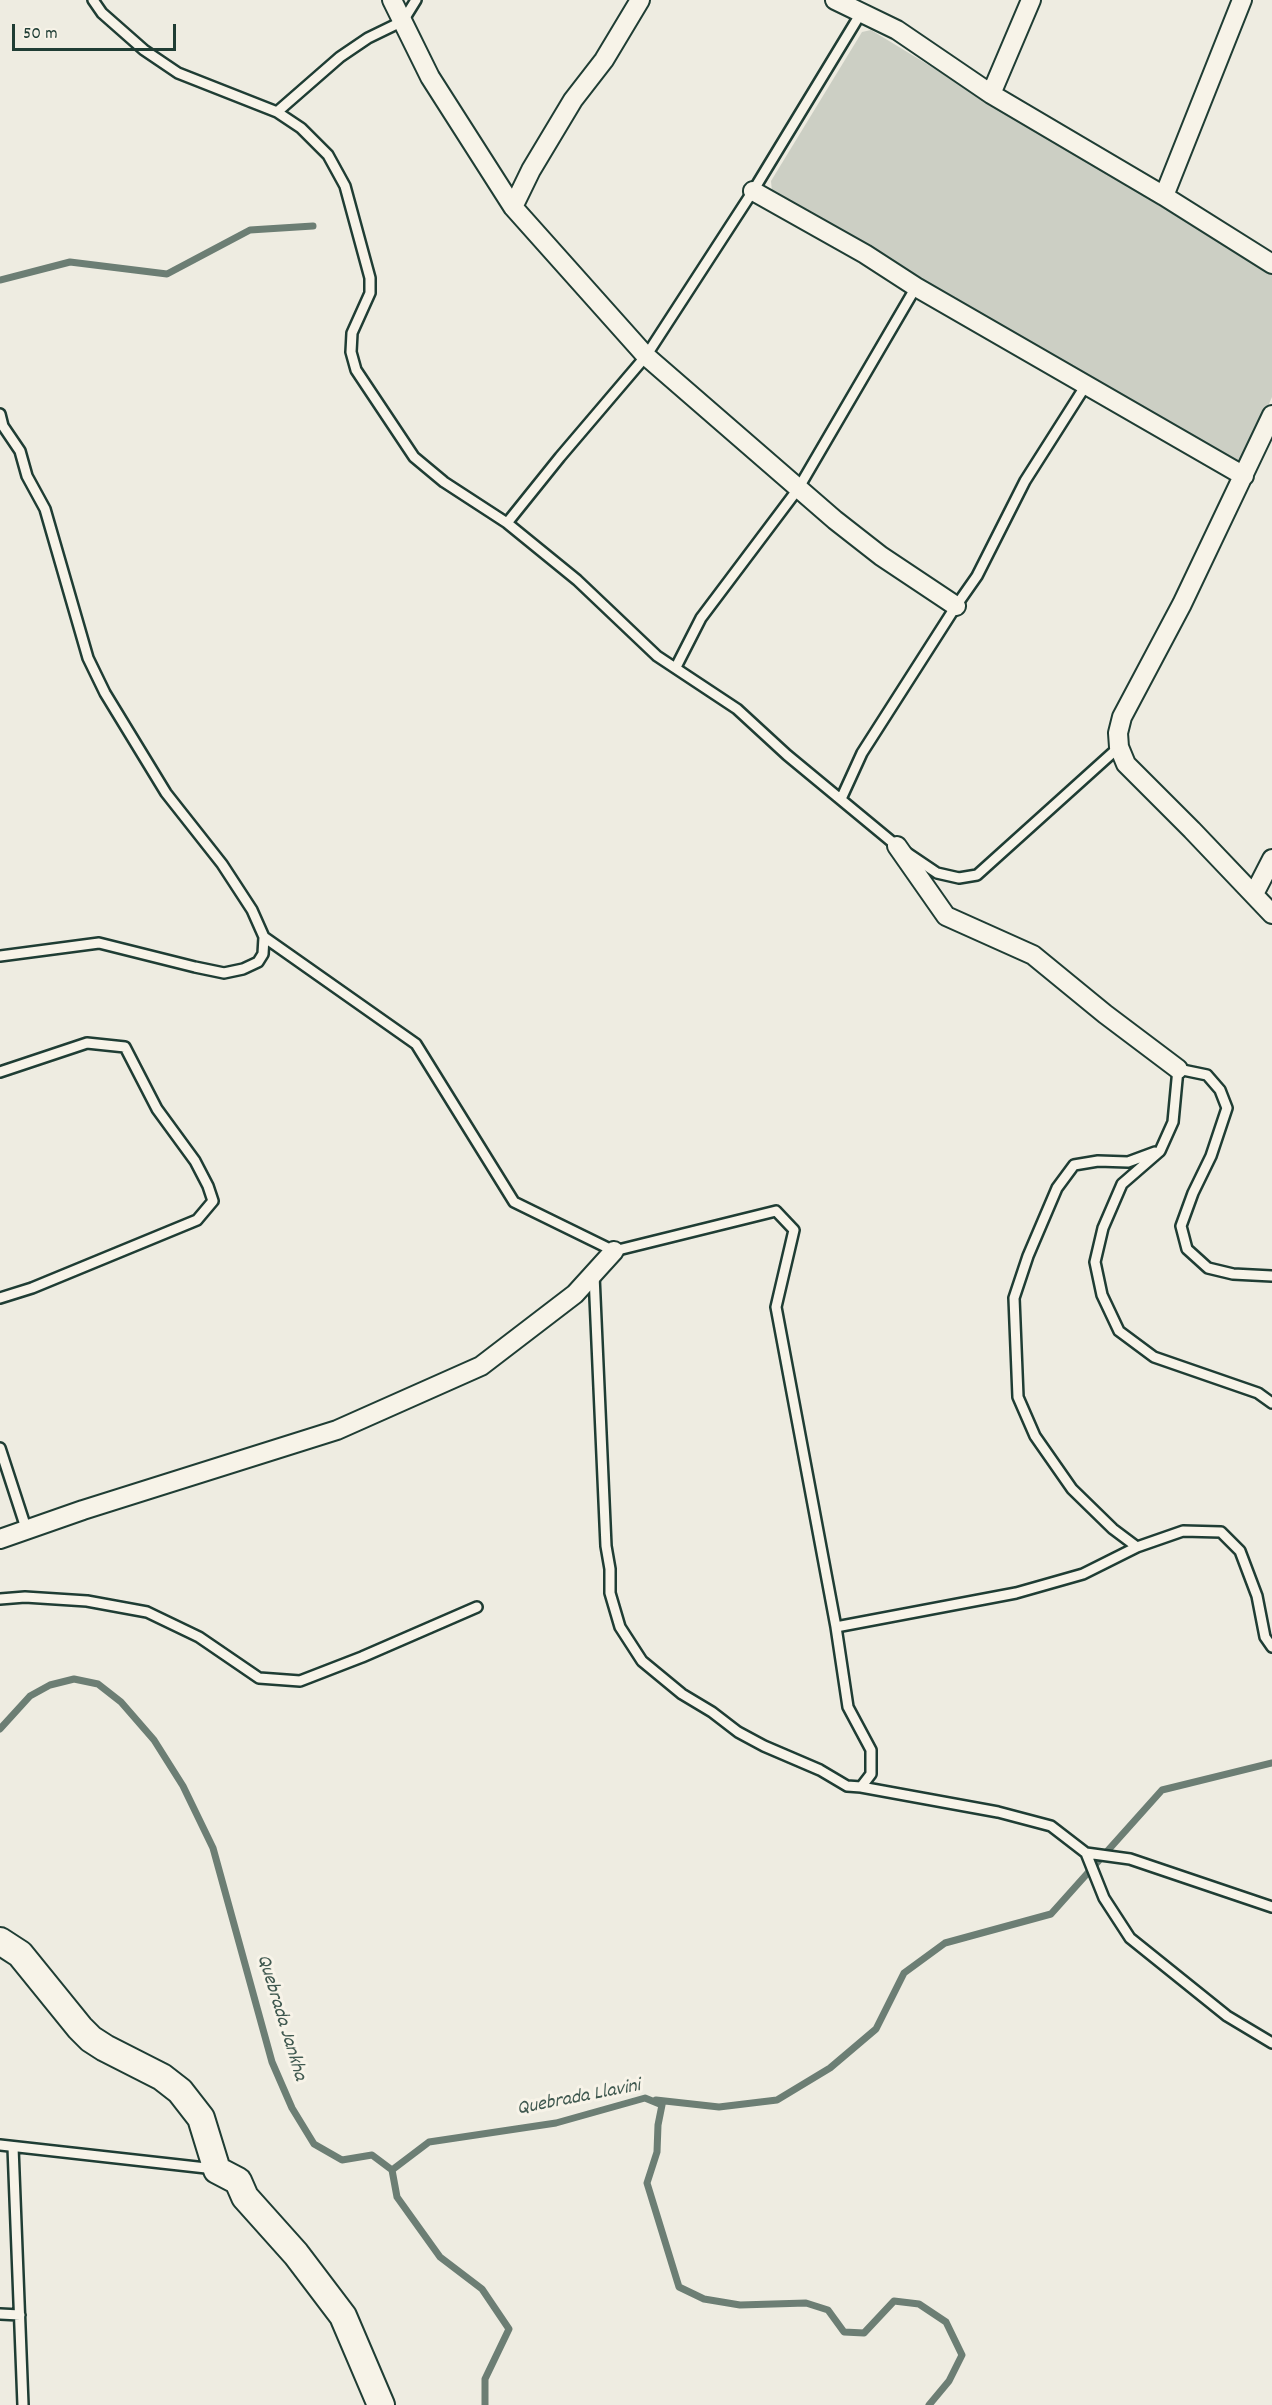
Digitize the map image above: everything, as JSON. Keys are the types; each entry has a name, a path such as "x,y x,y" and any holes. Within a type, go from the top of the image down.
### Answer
{"street":[{"path":"392,0 430,77 513,207 646,356 798,489 881,556 956,606"},
{"path":"513,207 531,170 573,100 604,60 640,0"},
{"path":"835,0 897,30 991,94 1164,196 1272,264"},
{"path":"991,94 1030,0"},
{"path":"1164,196 1242,0"},
{"path":"753,191 1244,476"},
{"path":"1272,415 1182,604 1122,717 1119,733 1119,747 1126,764 1272,914"},
{"path":"897,846 946,916 1033,955 1105,1014 1178,1069"},
{"path":"1254,894 1272,859"},
{"path":"0,1539 83,1510 337,1430 481,1366 575,1294 614,1251"},
{"path":"0,1941 20,1954 80,2028 92,2039 162,2077 180,2091 201,2118 217,2170 238,2181 245,2197 296,2254 343,2316 381,2405"}],"lane":[{"path":"93,0 102,13 144,50 178,73 277,112 301,128 328,155 345,186 370,278 369,293 352,333 351,352 356,370 414,457 444,482 507,523 577,580 657,656 737,709 787,755 897,846 937,873 959,878 977,875 1119,747"},
{"path":"277,112 340,57 403,21 416,0"},
{"path":"507,523 646,356 753,191 861,13"},
{"path":"676,667 701,618 798,489 916,287"},
{"path":"841,799 862,753 977,576 1025,481 1086,385"},
{"path":"0,414 3,426 20,451 27,476 45,508 88,658 105,693 166,793 222,864 252,910 264,937 263,954 258,962 243,969 225,973 99,943 0,956"},
{"path":"264,937 416,1044 514,1202 614,1251 776,1211 794,1230 776,1307 836,1627 848,1707 870,1750 871,1774 861,1787"},
{"path":"0,1072 87,1043 125,1047 158,1109 195,1161 213,1201 197,1220 32,1288 0,1298"},
{"path":"1272,1276 1233,1274 1208,1268 1188,1249 1181,1226 1193,1193 1211,1156 1227,1108 1220,1090 1208,1075 1178,1069 1173,1122 1160,1150 1122,1184 1102,1228 1095,1262 1102,1296 1119,1331 1154,1357 1258,1393 1272,1403"},
{"path":"1137,1547 1113,1529 1072,1489 1035,1436 1018,1397 1014,1298 1028,1256 1057,1188 1074,1165 1098,1161 1128,1162 1160,1150"},
{"path":"594,1275 610,1593 620,1627 642,1661 682,1694 712,1712 738,1732 820,1770 847,1786 998,1812 1051,1826 1086,1853 1130,1859 1272,1907"},
{"path":"0,1448 27,1531"},
{"path":"836,1627 1016,1593 1083,1574 1137,1547 1183,1531 1221,1532 1240,1551 1257,1596 1265,1637 1272,1647"},
{"path":"0,1599 25,1597 87,1601 147,1612 199,1637 259,1678 300,1681 477,1607"},
{"path":"1086,1853 1104,1898 1130,1938 1227,2016 1272,2043"},
{"path":"0,2145 217,2170"},
{"path":"13,2147 23,2405"},
{"path":"0,2314 20,2315"}],"shaded area":[{"path":"871,30 1272,274 1272,397 1246,455 1237,461 1227,459 772,192 771,181 862,32"}],"waterway":[{"path":"0,280 70,262 167,274 250,230 313,226"},
{"name":"Quebrada Jankha","path":"0,1729 30,1696 50,1685 74,1679 98,1684 121,1702 154,1740 183,1786 213,1848 272,2062 292,2108 314,2144 342,2160 372,2155 392,2170 397,2197 440,2257 482,2289 509,2329 485,2379 485,2405"},
{"path":"656,2100 719,2107 777,2100 830,2068 876,2029 904,1973 945,1943 1051,1914 1162,1790 1272,1763"},
{"name":"Quebrada Llavini","path":"392,2170 429,2142 556,2123 645,2098 662,2105 658,2125 657,2152 647,2183 679,2287 704,2299 740,2305 806,2303 828,2310 844,2332 864,2333 894,2301 919,2304 946,2322 962,2355 949,2381 929,2405"}]}
